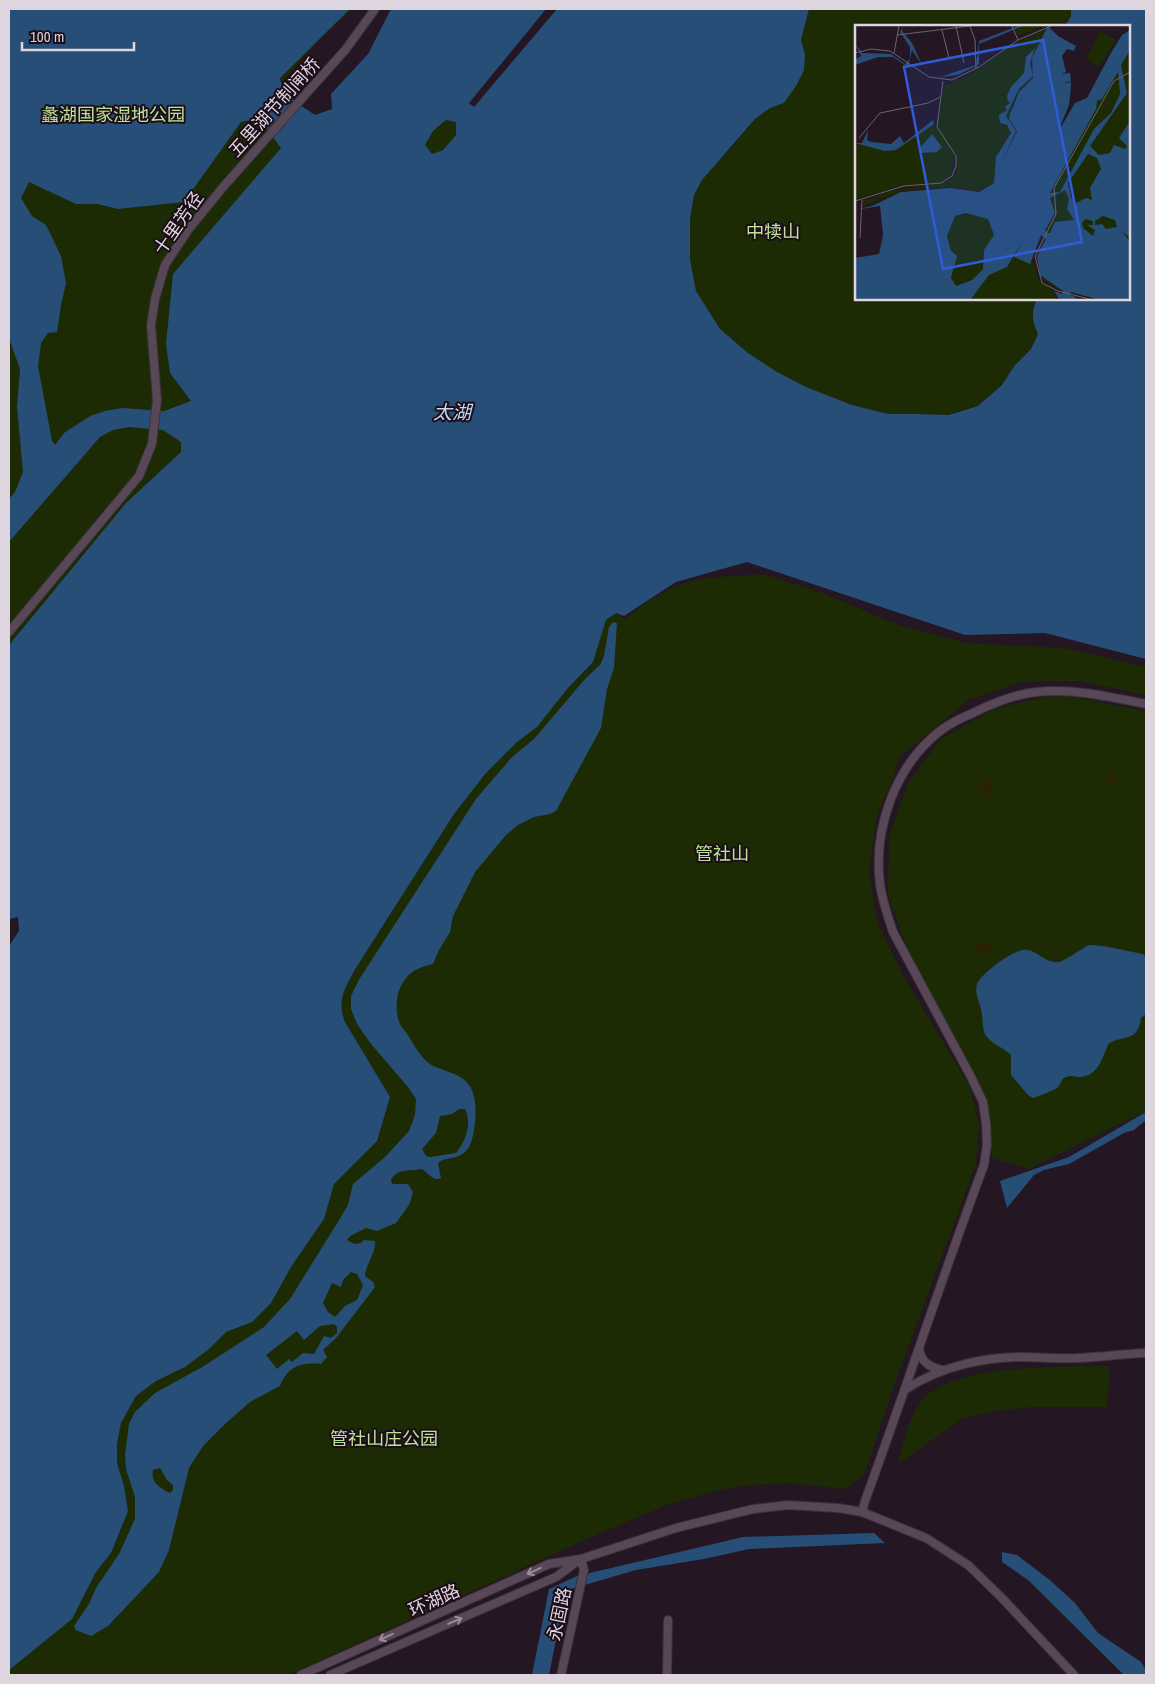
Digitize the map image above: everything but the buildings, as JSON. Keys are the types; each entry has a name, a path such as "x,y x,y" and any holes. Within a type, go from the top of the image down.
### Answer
{"street":[{"name":"五里湖节制闸桥","path":"224,186 346,49 375,9"},
{"name":"十里芳径","path":"9,632 139,476 152,444 157,400 152,325 155,299 165,265 188,230 224,186"},
{"path":"862,1512 906,1389 919,1345 984,1165 987,1145 983,1102 893,932 884,907 880,884 879,859 882,830 888,805 896,786 921,749 940,731 985,707 1011,697 1060,690 1089,693 1146,704"},
{"path":"919,1345 920,1355 924,1362 932,1368 942,1370"},
{"path":"906,1389 942,1370 993,1359 1022,1357 1076,1358 1146,1353"},
{"name":"环湖路","path":"301,1675 549,1564 581,1559 676,1528 753,1509 788,1505 838,1508 862,1512 926,1538 968,1565 1002,1596 1074,1675"},
{"name":"环湖路","path":"330,1675 556,1577 581,1559"},
{"name":"永固路","path":"561,1675 584,1570 581,1559"},
{"path":"667,1675 668,1620"}],"green space":[{"name":"蠡湖国家湿地公园","path":"9,9 353,9 325,33 252,116 293,147 196,401 188,414 125,413 47,461 28,311"},
{"name":"中犊山","path":"809,9 1071,9 1071,16 1066,25 855,25 855,300 1037,300 1034,306 1038,334 1031,349 1015,365 1002,385 978,406 949,415 888,414 852,405 806,387 777,372 748,353 720,329 696,291 690,259 690,220 694,195 702,180 755,119 770,108 784,103 805,55 801,40"},
{"path":"446,120 456,122 456,135 443,150 432,154 425,146 433,131"},
{"path":"9,332 27,388 27,475 9,508"},
{"path":"166,425 186,438 189,458 9,668 9,532 111,426"},
{"path":"763,574 817,591 902,626 966,643 1064,648 1146,667 1146,695 1079,681 1022,682 970,699 899,757 894,777 877,814 869,872 878,924 905,979 969,1085 979,1124 976,1164 892,1391 864,1475 845,1489 791,1483 748,1485 715,1491 664,1506 589,1538 288,1675 10,1675 9,1670 82,1601 96,1572 111,1553 124,1486 117,1463 117,1444 121,1423 136,1396 156,1381 185,1367 208,1350 225,1332 252,1322 271,1303 291,1267 324,1219 334,1184 377,1140 390,1097 345,1022 342,1008 343,996 354,971 454,814 486,773 516,743 537,727 568,688 593,662 606,620 616,613 625,619 658,595 687,582"},
{"path":"1057,694 1146,711 1146,1111 1029,1169 992,1158 986,1098 908,951 888,896 889,837 908,783 941,739 994,709"},
{"path":"1074,1366 1110,1366 1107,1407 1032,1407 993,1411 962,1419 898,1464 912,1416 920,1403 933,1391 950,1382 992,1372"}],"sand":[{"path":"1114,772 1117,775 1117,782 1106,787 1104,784 1108,780 1107,777 1110,773"},
{"path":"990,779 992,786 987,797 983,795 984,790 979,791 977,788 979,784 987,785 984,781"},
{"path":"986,941 990,945 991,951 984,955 982,951 977,953 973,951 975,942 984,944"}],"water":[{"name":"太湖","path":"9,9 350,9 280,78 282,85 289,95 315,115 332,109 331,94 368,54 391,9 546,9 469,103 474,107 557,9 809,9 801,40 805,55 804,70 796,86 784,103 770,108 755,119 702,180 694,195 690,220 690,259 696,291 720,329 748,353 777,372 806,387 852,405 888,414 949,415 978,406 1002,385 1015,365 1031,349 1038,334 1033,316 1037,300 1130,300 1130,25 1066,25 1071,16 1071,9 1146,9 1146,659 1045,633 965,635 747,562 676,582 624,616 616,613 606,620 593,662 568,688 537,727 516,743 486,773 454,814 354,971 345,990 342,1008 345,1022 390,1097 377,1141 334,1184 324,1219 291,1267 271,1303 252,1322 226,1332 208,1350 185,1367 156,1381 136,1396 121,1423 117,1444 117,1463 124,1486 128,1511 111,1553 96,1572 72,1619 9,1670 9,946 19,931 18,917 9,919 9,645 126,503 181,452 181,442 163,430 129,427 113,430 100,437 9,542 9,499 15,492 23,472 17,407 20,369 9,338","holes":["251,120 267,129 281,148 173,274 166,344 170,373 191,401 164,411 122,408 105,411 90,416 64,433 55,445 52,441 38,366 41,343 48,333 57,332 66,283 61,256 46,225 32,216 21,198 29,182 76,204 98,204 118,209 184,202 241,122","446,120 456,122 456,135 443,150 432,154 425,145 433,131"]},
{"path":"613,622 617,623 614,668 607,689 601,728 556,811 534,817 518,825 506,835 475,872 453,916 450,932 433,964 411,973 403,982 398,994 397,1009 399,1021 421,1055 435,1067 461,1077 472,1091 476,1115 470,1145 463,1154 438,1163 441,1178 433,1178 422,1169 400,1172 394,1176 391,1180 392,1184 408,1184 413,1192 409,1205 396,1223 377,1231 366,1228 350,1236 347,1240 354,1244 361,1243 364,1240 375,1241 374,1250 365,1276 373,1282 375,1287 336,1338 323,1350 327,1357 321,1364 301,1365 291,1370 280,1386 250,1402 203,1446 189,1468 169,1550 159,1572 108,1626 91,1636 76,1630 74,1626 119,1554 135,1519 135,1497 126,1469 125,1455 129,1424 135,1412 155,1393 204,1366 264,1327 290,1299 348,1205 353,1184 385,1157 409,1131 415,1115 416,1099 357,1024 351,1009 351,996 360,978 476,799 512,757 534,739 585,679 600,665 604,656 609,627","holes":["459,1109 465,1109 467,1114 467,1132 460,1148 456,1153 426,1156 422,1149 436,1133 440,1116 452,1114","351,1272 357,1274 363,1285 357,1300 345,1306 335,1317 328,1312 323,1303 332,1283 341,1287 343,1280","334,1324 337,1327 337,1333 331,1338 324,1336 314,1354 303,1353 292,1362 289,1359 277,1369 266,1355 297,1331 304,1340 320,1326","160,1468 167,1480 173,1485 173,1490 170,1493 159,1487 154,1481 153,1470"]},
{"path":"1089,945 1143,954 1146,957 1146,1014 1141,1018 1134,1034 1109,1043 1099,1065 1092,1073 1080,1077 1066,1077 1057,1088 1033,1098 1028,1095 1011,1075 1011,1055 985,1035 977,996 977,984 990,969 1018,951 1032,951 1049,961 1058,962"},
{"path":"1146,1112 1146,1120 1134,1130 1124,1133 1069,1164 1044,1170 1034,1175 1007,1208 1000,1181 1069,1157"},
{"path":"874,1533 885,1543 749,1549 704,1559 636,1570 571,1589 565,1594 549,1675 532,1675 549,1589 577,1576 743,1537"},
{"path":"1002,1552 1017,1555 1051,1581 1075,1603 1098,1633 1141,1662 1146,1670 1146,1675 1124,1675 1028,1580 1002,1562"}],"park label":[{"name":"管社山","path":"722,853"},
{"name":"管社山庄公园","path":"384,1438"}]}
